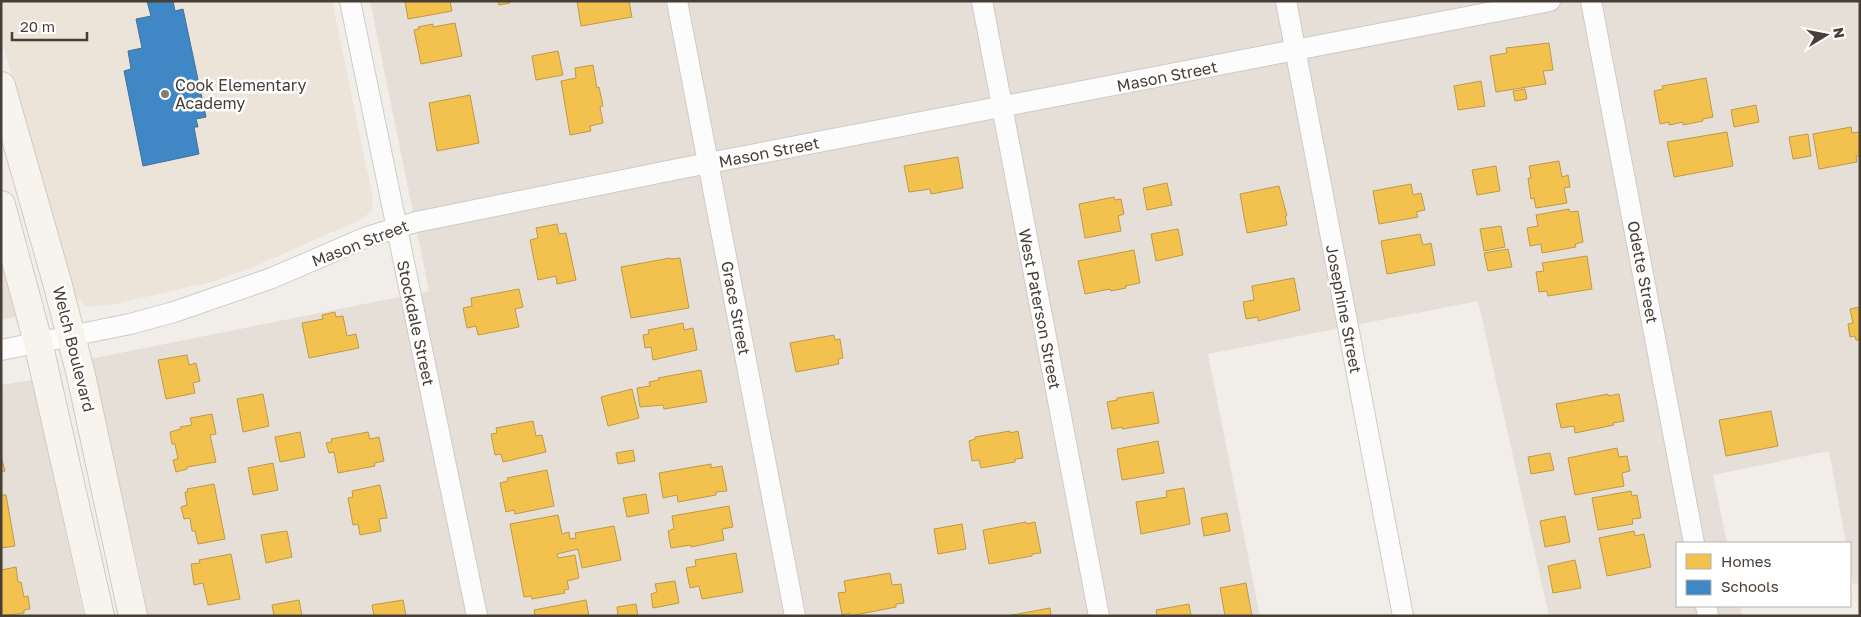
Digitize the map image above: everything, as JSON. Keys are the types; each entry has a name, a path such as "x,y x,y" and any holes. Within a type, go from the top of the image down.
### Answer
{"main road":[{"name":"Welch Boulevard","path":"1,86 71,336 134,616"},
{"name":"Welch Boulevard","path":"1,205 38,342 100,616"}],"street":[{"name":"Stockdale Street","path":"350,1 477,616"},
{"name":"Grace Street","path":"678,1 794,616"},
{"name":"West Paterson Street","path":"982,1 1099,616"},
{"name":"Josephine Street","path":"1286,1 1403,616"},
{"name":"Mason Street","path":"1,350 152,319 272,278 397,226 708,163 1550,1"},
{"name":"Odette Street","path":"1591,1 1694,542"}],"shaded area":[{"path":"1,1 332,1 373,198 372,211 360,220 251,268 216,281 115,304 93,307 84,305 77,298 72,286 1,38"},
{"path":"370,1 1860,1 1860,583 1853,584 1851,542 1846,542 1829,451 1713,475 1727,542 1676,542 1676,607 1740,607 1742,616 1549,616 1478,301 1208,354 1260,616 148,616 90,359 429,291"},
{"path":"1,262 16,317 1,320"},
{"path":"32,380 84,616 1,616 1,385"},
{"path":"1860,583 1860,616 1859,616 1853,584"}],"building: Homes":[{"path":"405,1 450,1 452,11 408,19"},
{"path":"498,1 510,1 510,3 499,5"},
{"path":"577,1 629,1 632,17 581,26"},
{"path":"455,23 462,56 421,64 414,30 419,29 418,27 433,24 433,27"},
{"path":"1549,43 1553,70 1543,71 1546,84 1496,92 1490,56 1507,53 1506,48"},
{"path":"558,51 563,75 536,80 532,56"},
{"path":"593,65 597,88 599,87 603,106 600,107 603,123 590,126 591,131 570,135 561,81 576,78 575,68"},
{"path":"1706,78 1713,117 1683,125 1683,122 1669,125 1669,122 1660,124 1654,91 1663,89 1662,86"},
{"path":"1481,81 1485,106 1458,110 1454,86"},
{"path":"1525,89 1527,99 1515,101 1513,91"},
{"path":"470,95 479,143 437,151 429,103"},
{"path":"1756,105 1759,122 1734,127 1731,110"},
{"path":"1851,127 1852,133 1860,132 1860,156 1856,156 1857,162 1819,169 1813,134"},
{"path":"1727,132 1733,166 1674,177 1667,142"},
{"path":"1808,134 1811,156 1793,159 1789,137"},
{"path":"958,157 963,188 931,194 930,189 909,192 904,166"},
{"path":"1559,161 1562,177 1568,175 1570,187 1564,188 1567,203 1536,208 1534,198 1531,199 1528,178 1531,178 1529,166"},
{"path":"1496,166 1500,191 1477,195 1472,170"},
{"path":"1167,183 1172,205 1147,210 1143,188"},
{"path":"1411,184 1413,195 1421,193 1425,210 1416,212 1418,217 1379,224 1373,191"},
{"path":"1279,186 1287,216 1285,216 1287,225 1247,233 1240,194"},
{"path":"1114,197 1115,200 1121,199 1124,214 1118,216 1121,231 1085,238 1079,204"},
{"path":"1569,209 1570,212 1578,211 1583,242 1575,244 1576,247 1542,253 1541,244 1530,246 1527,228 1538,226 1536,215"},
{"path":"557,224 559,234 566,233 576,280 557,284 556,276 538,280 530,240 538,238 536,228"},
{"path":"1501,226 1505,247 1484,251 1480,229"},
{"path":"1178,229 1183,255 1156,261 1151,234"},
{"path":"1420,234 1423,245 1431,243 1435,265 1387,274 1381,241"},
{"path":"1508,249 1512,267 1488,271 1484,253"},
{"path":"1134,250 1140,283 1111,291 1110,289 1085,294 1078,261"},
{"path":"1587,256 1592,289 1548,296 1547,291 1539,292 1536,272 1544,271 1542,263"},
{"path":"670,258 680,258 689,308 631,318 621,267"},
{"path":"1294,278 1300,310 1258,321 1258,317 1246,319 1243,302 1254,300 1252,286"},
{"path":"519,289 523,307 515,309 519,327 478,335 476,326 467,328 463,308 472,306 471,298"},
{"path":"1860,307 1860,340 1856,340 1855,336 1850,337 1848,324 1853,323 1850,309"},
{"path":"335,312 336,317 343,316 347,336 356,334 359,348 309,358 302,323 323,319 322,315"},
{"path":"683,323 684,330 693,328 697,350 653,360 651,347 645,348 643,335 649,334 648,330"},
{"path":"834,335 835,340 840,339 843,358 838,359 839,364 796,372 790,343"},
{"path":"187,355 189,365 196,363 200,381 193,383 195,393 166,399 158,360"},
{"path":"701,370 707,402 664,409 663,405 640,407 637,388 650,386 649,382 659,380 658,378"},
{"path":"632,389 639,418 608,426 601,397"},
{"path":"1153,392 1159,423 1112,429 1107,402 1117,400 1117,398"},
{"path":"263,394 269,426 243,432 237,399"},
{"path":"1608,394 1608,396 1619,394 1624,421 1613,423 1614,425 1575,433 1574,426 1561,428 1556,404"},
{"path":"1771,411 1778,446 1726,456 1719,420"},
{"path":"212,414 216,434 210,435 216,462 187,467 187,469 176,472 173,460 178,459 170,432 181,429 180,427 192,425 190,418"},
{"path":"533,421 536,436 542,435 546,452 503,462 501,454 495,455 491,434 497,433 496,428"},
{"path":"1010,431 1010,433 1018,431 1023,458 1015,459 1015,462 981,468 979,460 972,461 969,441 975,439 975,437"},
{"path":"300,432 305,457 280,462 275,437"},
{"path":"368,432 370,439 379,437 384,461 374,463 375,466 338,473 334,452 329,453 326,443 332,442 331,439"},
{"path":"1158,441 1164,473 1122,480 1117,449"},
{"path":"1617,448 1619,457 1627,456 1630,471 1622,473 1624,486 1575,495 1568,458"},
{"path":"633,450 635,461 618,464 616,453"},
{"path":"1550,453 1554,470 1531,474 1528,457"},
{"path":"1,456 5,471 1,472"},
{"path":"273,463 278,490 253,495 248,468"},
{"path":"711,464 711,468 722,466 727,491 678,502 677,495 663,498 659,473"},
{"path":"547,470 554,506 515,514 514,510 506,512 500,483 508,481 507,478"},
{"path":"214,484 225,539 198,544 195,531 192,531 190,518 184,519 181,507 187,505 185,492 188,492 187,489"},
{"path":"380,485 387,518 379,519 381,531 360,535 358,524 353,525 348,498 353,497 352,491"},
{"path":"1184,488 1190,524 1141,534 1136,502 1167,497 1166,491"},
{"path":"1631,491 1632,496 1637,495 1641,518 1632,519 1633,524 1598,530 1592,498"},
{"path":"646,494 649,513 627,517 623,498"},
{"path":"1,495 6,495 15,546 1,548"},
{"path":"729,506 733,527 722,529 724,540 691,547 691,545 671,548 668,531 674,529 672,516"},
{"path":"1227,513 1230,531 1204,536 1201,518"},
{"path":"558,515 562,534 569,532 570,539 576,538 575,533 614,526 621,560 582,568 578,549 557,554 558,558 575,555 579,578 567,581 569,589 564,590 565,593 532,599 531,596 524,597 510,524"},
{"path":"1565,516 1570,542 1545,547 1540,521"},
{"path":"1026,522 1027,524 1035,522 1041,553 989,564 983,530"},
{"path":"962,524 966,549 938,554 934,529"},
{"path":"287,531 292,557 266,563 261,535"},
{"path":"1634,531 1635,536 1644,534 1651,567 1607,576 1599,538"},
{"path":"736,553 743,592 702,599 699,586 690,588 686,568 696,566 695,560"},
{"path":"231,554 240,599 208,605 203,583 194,585 191,564 200,563 199,560"},
{"path":"1575,560 1581,588 1553,593 1548,566"},
{"path":"16,567 18,582 21,582 24,597 28,596 30,609 24,610 24,613 1,616 1,570"},
{"path":"890,573 892,585 901,584 904,603 896,604 896,607 850,616 850,613 842,615 838,593 846,592 844,581"},
{"path":"675,581 679,603 653,608 651,594 657,592 655,584"},
{"path":"1246,583 1252,616 1225,616 1220,588"},
{"path":"299,600 302,616 274,616 272,605"},
{"path":"403,600 406,616 374,616 372,605"},
{"path":"586,600 589,616 532,616 535,615 534,610"},
{"path":"636,604 638,616 618,616 617,607"},
{"path":"1189,604 1191,616 1157,616 1156,610"},
{"path":"1050,608 1051,616 1007,616"}],"building: Schools":[{"name":"Cook Elementary Academy","path":"147,1 173,1 175,11 183,9 206,117 196,119 198,127 194,127 199,154 143,166 124,71 131,69 128,51 142,48 136,19 151,16"}],"place":[{"name":"Cook Elementary Academy","path":"165,94"}]}
